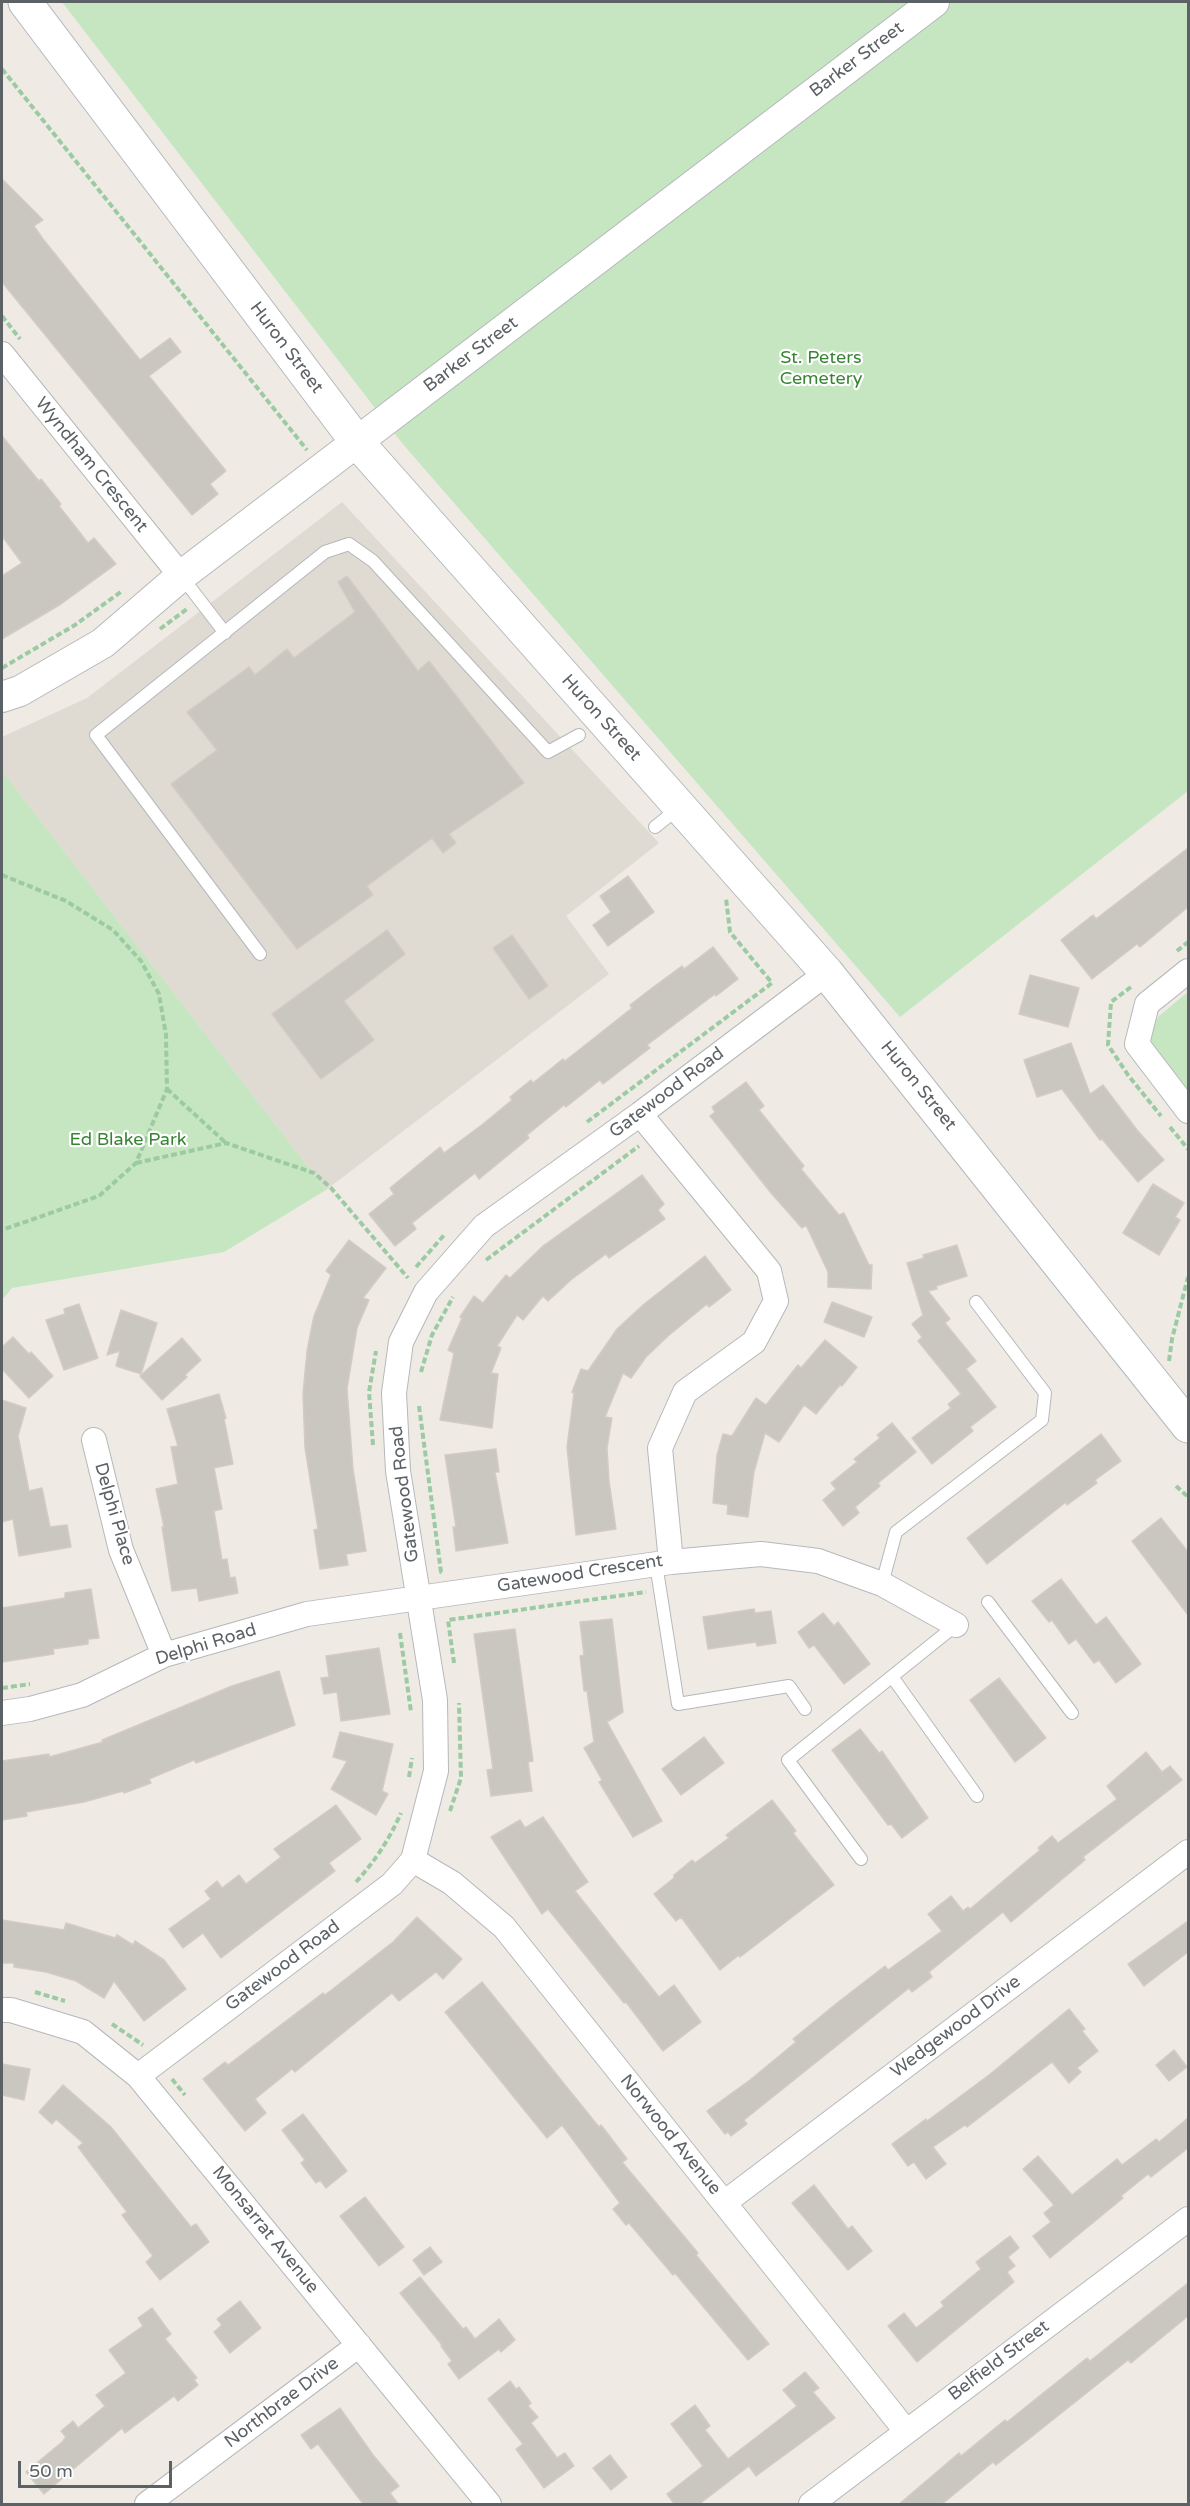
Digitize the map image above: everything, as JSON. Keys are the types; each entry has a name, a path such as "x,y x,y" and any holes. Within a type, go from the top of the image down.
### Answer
{"main road":[{"name":"Huron Street","path":"25,2 357,442 827,973 1188,1426"}],"street":[{"name":"Barker Street","path":"2,697 20,691 103,643 181,576 934,2"},
{"name":"Wyndham Crescent","path":"2,354 181,576"},
{"path":"1188,971 1147,1004 1137,1044 1188,1111"},
{"name":"Gatewood Road","path":"138,2076 392,1884 413,1860 436,1771 435,1700 398,1471 394,1393 401,1342 426,1292 484,1226 640,1114 827,973"},
{"name":"Gatewood Crescent","path":"418,1598 664,1563 660,1448 684,1392 754,1342 776,1302 769,1271 640,1114"},
{"name":"Delphi Place","path":"94,1440 121,1550 165,1655"},
{"path":"664,1563 761,1554 818,1560 882,1584 956,1625"},
{"name":"Delphi Road","path":"2,1713 30,1709 81,1695 165,1655 308,1614 418,1598"},
{"name":"Wedgewood Drive","path":"724,2203 1188,1852"},
{"name":"Norwood Avenue","path":"413,1860 452,1883 504,1927 906,2431"},
{"name":"Monsarrat Avenue","path":"2,2010 11,2010 83,2032 138,2076 489,2505"},
{"name":"Belfield Street","path":"811,2505 1188,2219"},
{"name":"Northbrae Drive","path":"147,2505 359,2345"}],"lane":[{"path":"260,954 96,735 325,552 349,544 373,561 548,752 579,735"},
{"path":"181,576 225,633"},
{"path":"655,827 680,807"},
{"path":"882,1584 896,1532 1042,1420 1045,1393 976,1302"},
{"path":"664,1563 678,1704 789,1686 805,1709"},
{"path":"988,1602 1072,1713"},
{"path":"861,1859 788,1760 893,1678 956,1625"},
{"path":"893,1678 977,1796"}],"path":[{"path":"2,69 308,452 303,456"},
{"path":"2,668 75,625 129,586"},
{"path":"2,875 66,901 104,924 113,930 141,961 159,994 166,1035 167,1089 136,1163 99,1196 2,1230"},
{"path":"584,1124 772,983 730,932 724,891"},
{"path":"167,1089 226,1143 314,1173 332,1188 408,1278"},
{"path":"136,1163 226,1143"},
{"path":"479,1266 642,1144"},
{"path":"402,1288 431,1248 452,1227"},
{"path":"1168,1367 1172,1339 1188,1277"},
{"path":"421,1374 432,1335 454,1296"},
{"path":"374,1452 369,1392 373,1359 379,1341"},
{"path":"418,1402 441,1572 453,1570"},
{"path":"1176,1486 1188,1497"},
{"path":"455,1674 448,1620 647,1592"},
{"path":"399,1632 412,1716"},
{"path":"2,1688 40,1683"},
{"path":"450,1814 460,1778 462,1745 458,1696"},
{"path":"408,1784 413,1749"},
{"path":"351,1888 374,1861 392,1834 402,1810"},
{"path":"34,1992 73,2005"},
{"path":"102,2018 143,2045 152,2038"}],"shaded area":[{"path":"342,502 659,843 566,916 609,974 326,1190 2,771 2,737 87,698"}],"green space":[{"name":"St. Peters Cemetery","path":"62,2 1188,2 1188,791 900,1017 402,443"},
{"name":"Ed Blake Park","path":"2,771 326,1190 224,1252 12,1288 2,1300"},
{"path":"1188,992 1188,1092 1153,1048 1149,1032 1159,1016"}],"building":[{"path":"2,179 43,220 34,226 43,239 140,360 170,338 181,352 149,376 226,471 210,484 218,494 192,515 2,282"},
{"path":"2,436 39,481 41,479 88,543 94,538 116,564 61,604 2,639 2,576 22,563 2,536"},
{"path":"347,576 418,671 429,661 524,783 449,834 456,843 443,853 432,838 367,886 373,895 297,949 171,784 217,750 187,712 249,667 255,675 287,649 294,658 355,612 338,582"},
{"path":"1188,848 1188,907 1140,947 1137,944 1092,979 1061,940 1093,915 1096,919"},
{"path":"628,876 654,912 608,946 593,925 611,912 600,896"},
{"path":"387,930 405,954 344,1001 374,1040 321,1079 272,1014"},
{"path":"512,935 548,986 529,999 493,948"},
{"path":"713,947 738,979 647,1045 650,1048 603,1084 600,1080 566,1107 564,1105 527,1135 529,1138 479,1179 475,1173 412,1223 416,1229 395,1246 369,1214 394,1194 390,1188 440,1147 444,1153 483,1124 512,1100 510,1097 531,1080 533,1083 563,1059 565,1061 632,1008 630,1005 652,988 682,966 684,969"},
{"path":"1030,975 1079,988 1068,1027 1019,1014"},
{"path":"1071,1043 1090,1094 1103,1085 1137,1130 1164,1160 1138,1182 1102,1139 1100,1140 1062,1089 1037,1097 1024,1060"},
{"path":"746,1082 764,1106 759,1110 804,1166 801,1169 839,1215 844,1213 869,1265 872,1265 871,1289 828,1287 828,1272 806,1225 802,1228 771,1193 710,1116 715,1112 712,1107"},
{"path":"642,1175 664,1204 658,1210 665,1219 609,1258 606,1254 572,1279 548,1301 543,1296 523,1320 517,1315 497,1346 501,1348 491,1373 498,1374 492,1428 440,1420 454,1353 448,1350 462,1318 460,1317 474,1296 483,1303 506,1275 510,1278 543,1246"},
{"path":"1153,1184 1184,1203 1175,1217 1180,1220 1159,1255 1123,1233"},
{"path":"349,1240 386,1268 363,1298 369,1300 357,1328 347,1389 353,1469 366,1551 346,1554 348,1565 320,1569 314,1530 318,1529 305,1448 303,1394 307,1351 314,1316 331,1275 326,1271"},
{"path":"957,1245 967,1276 928,1291 950,1319 945,1323 976,1361 966,1369 996,1407 970,1427 973,1431 932,1464 912,1438 951,1408 948,1404 961,1394 918,1341 922,1337 912,1324 923,1315 907,1263 924,1258 923,1255"},
{"path":"705,1256 731,1290 709,1307 707,1304 668,1336 646,1357 631,1378 623,1373 605,1417 612,1418 607,1448 616,1529 576,1535 567,1447 574,1393 572,1392 581,1369 588,1371 617,1329 643,1305"},
{"path":"832,1302 872,1317 864,1337 824,1322"},
{"path":"79,1304 98,1358 64,1370 46,1320 65,1314 64,1309"},
{"path":"121,1310 157,1323 141,1374 116,1366 120,1351 107,1355"},
{"path":"13,1337 29,1354 31,1352 53,1376 29,1398 2,1369 2,1347"},
{"path":"182,1338 201,1360 185,1375 187,1377 162,1400 140,1376"},
{"path":"825,1340 857,1367 816,1414 804,1405 779,1442 765,1433 754,1472 748,1517 727,1514 728,1505 713,1503 717,1455 723,1434 732,1436 756,1398 766,1405 798,1365 801,1368"},
{"path":"219,1394 226,1418 224,1419 233,1464 214,1468 222,1509 214,1511 222,1560 227,1559 230,1578 235,1577 238,1593 199,1601 197,1588 172,1591 162,1527 164,1527 156,1489 178,1484 171,1447 178,1446 167,1409"},
{"path":"2,1400 26,1408 18,1436 29,1491 42,1488 50,1527 67,1525 71,1547 19,1556 13,1519 2,1522"},
{"path":"892,1423 916,1452 878,1483 880,1486 855,1507 859,1513 843,1526 823,1500 836,1489 831,1483 857,1462 854,1459 880,1438 877,1435"},
{"path":"1101,1434 1121,1461 1095,1480 1097,1483 1067,1505 1066,1502 987,1564 967,1538"},
{"path":"496,1449 499,1472 495,1472 508,1543 456,1551 453,1527 456,1527 445,1455"},
{"path":"1161,1518 1188,1552 1188,1615 1132,1541"},
{"path":"1061,1579 1096,1625 1106,1617 1141,1664 1116,1683 1099,1660 1094,1663 1076,1639 1069,1644 1052,1620 1049,1622 1032,1601"},
{"path":"91,1589 99,1638 88,1639 88,1644 53,1649 54,1654 2,1662 2,1608 65,1598 65,1593"},
{"path":"754,1609 755,1613 771,1611 776,1643 757,1646 756,1642 708,1649 703,1617"},
{"path":"823,1613 834,1626 838,1622 870,1664 844,1684 814,1645 809,1648 798,1632"},
{"path":"612,1619 623,1712 607,1722 662,1821 633,1837 599,1782 602,1780 584,1748 594,1742 587,1691 584,1691 580,1656 584,1655 580,1622"},
{"path":"515,1629 533,1761 528,1762 532,1791 491,1796 487,1770 493,1769 474,1634"},
{"path":"379,1648 390,1714 341,1721 337,1692 324,1694 321,1678 329,1677 326,1656"},
{"path":"279,1671 295,1725 196,1763 194,1760 149,1779 151,1783 124,1793 123,1791 84,1802 26,1812 27,1816 2,1820 2,1761 49,1754 49,1757 103,1742 102,1740 232,1686"},
{"path":"999,1678 1046,1738 1015,1762 970,1700"},
{"path":"860,1729 879,1753 882,1751 928,1818 902,1838 891,1824 888,1825 832,1750"},
{"path":"340,1732 393,1744 382,1791 388,1794 376,1815 331,1789 347,1761 333,1757"},
{"path":"704,1737 724,1763 681,1795 662,1769"},
{"path":"1146,1752 1162,1772 1170,1766 1182,1780 1083,1857 1085,1860 1011,1922 1003,1912 929,1972 932,1977 912,1992 909,1988 744,2120 747,2124 731,2136 728,2132 725,2134 707,2111 750,2080 796,2042 793,2039 885,1966 888,1970 942,1931 928,1914 951,1896 963,1911 968,1907 970,1909 1040,1850 1038,1848 1052,1836 1058,1843 1117,1799 1107,1786"},
{"path":"772,1800 796,1831 793,1833 834,1885 720,1970 681,1917 676,1921 654,1894 692,1860 695,1863 729,1838 726,1835"},
{"path":"336,1805 361,1839 329,1863 335,1871 221,1958 203,1933 183,1948 169,1929 211,1899 205,1891 217,1881 222,1888 239,1875 246,1884 281,1857 274,1849"},
{"path":"543,1817 588,1882 575,1891 659,1997 674,1985 701,2022 663,2051 626,2002 624,2003 548,1909 542,1914 491,1837 520,1820 525,1828"},
{"path":"417,1917 462,1959 443,1979 436,1972 399,2001 392,1993 295,2072 292,2069 255,2099 266,2113 245,2131 203,2079 225,2062 228,2065 323,1993 325,1995 393,1942"},
{"path":"2,1920 64,1930 66,1923 115,1938 117,1935 133,1945 135,1941 164,1960 186,1989 144,2021 114,1981 104,1998 76,1981 46,1972 14,1967 14,1963 2,1963"},
{"path":"1188,1921 1188,1952 1144,1986 1128,1964"},
{"path":"482,1982 599,2127 601,2125 627,2159 622,2162 698,2253 696,2255 769,2344 748,2360 675,2273 673,2275 629,2223 626,2225 613,2209 620,2203 562,2125 547,2138 445,2012"},
{"path":"1069,2009 1085,2029 1082,2031 1098,2051 1077,2068 1081,2072 1069,2083 1052,2062 967,2127 965,2125 933,2147 946,2164 926,2179 914,2162 908,2166 892,2144 989,2075"},
{"path":"1174,2050 1187,2067 1169,2081 1156,2065"},
{"path":"2,2064 30,2069 24,2100 2,2095"},
{"path":"63,2085 111,2127 191,2227 196,2224 209,2242 160,2280 146,2262 153,2256 122,2215 127,2212 78,2147 83,2143 56,2119 52,2124 39,2112"},
{"path":"303,2114 347,2171 326,2188 320,2180 316,2183 301,2163 305,2160 282,2130"},
{"path":"1188,2118 1188,2148 1151,2177 1148,2174 1121,2196 1123,2198 1050,2258 1033,2236 1051,2222 1044,2213 1054,2205 1023,2169 1038,2156 1072,2195 1117,2159 1122,2165 1156,2139 1159,2142"},
{"path":"814,2185 848,2229 852,2226 872,2251 848,2270 792,2203"},
{"path":"365,2197 404,2247 379,2266 340,2216"},
{"path":"1010,2236 1019,2248 1008,2257 1015,2266 1007,2272 1014,2282 917,2362 888,2326 904,2313 916,2328 944,2306 941,2302 981,2269 976,2262"},
{"path":"430,2247 442,2262 424,2275 413,2260"},
{"path":"420,2277 463,2329 466,2327 475,2339 499,2319 515,2340 501,2352 499,2349 459,2379 448,2364 452,2361 442,2345 400,2293"},
{"path":"1188,2283 1188,2316 1131,2363 1128,2360 996,2465 993,2462 941,2505 898,2505 959,2453 961,2456 1005,2420 1007,2422 1087,2358 1090,2361"},
{"path":"240,2301 261,2328 230,2353 214,2332 222,2325 217,2319"},
{"path":"152,2308 171,2334 165,2339 197,2378 194,2380 198,2385 178,2401 174,2396 125,2433 122,2428 44,2494 26,2472 62,2442 66,2437 61,2431 73,2421 78,2428 105,2406 96,2395 126,2373 109,2350 143,2326 138,2318"},
{"path":"805,2372 819,2388 813,2392 835,2418 756,2476 749,2466 698,2505 675,2505 667,2494 703,2466 671,2424 695,2405 710,2426 705,2430 728,2459 797,2406 783,2390"},
{"path":"510,2381 516,2389 519,2387 531,2403 528,2406 538,2417 531,2423 557,2458 565,2453 574,2466 544,2488 516,2449 523,2444 488,2399"},
{"path":"340,2408 373,2455 399,2486 390,2493 399,2505 364,2505 318,2444 311,2449 301,2435"},
{"path":"610,2455 627,2477 611,2490 593,2468"}]}
